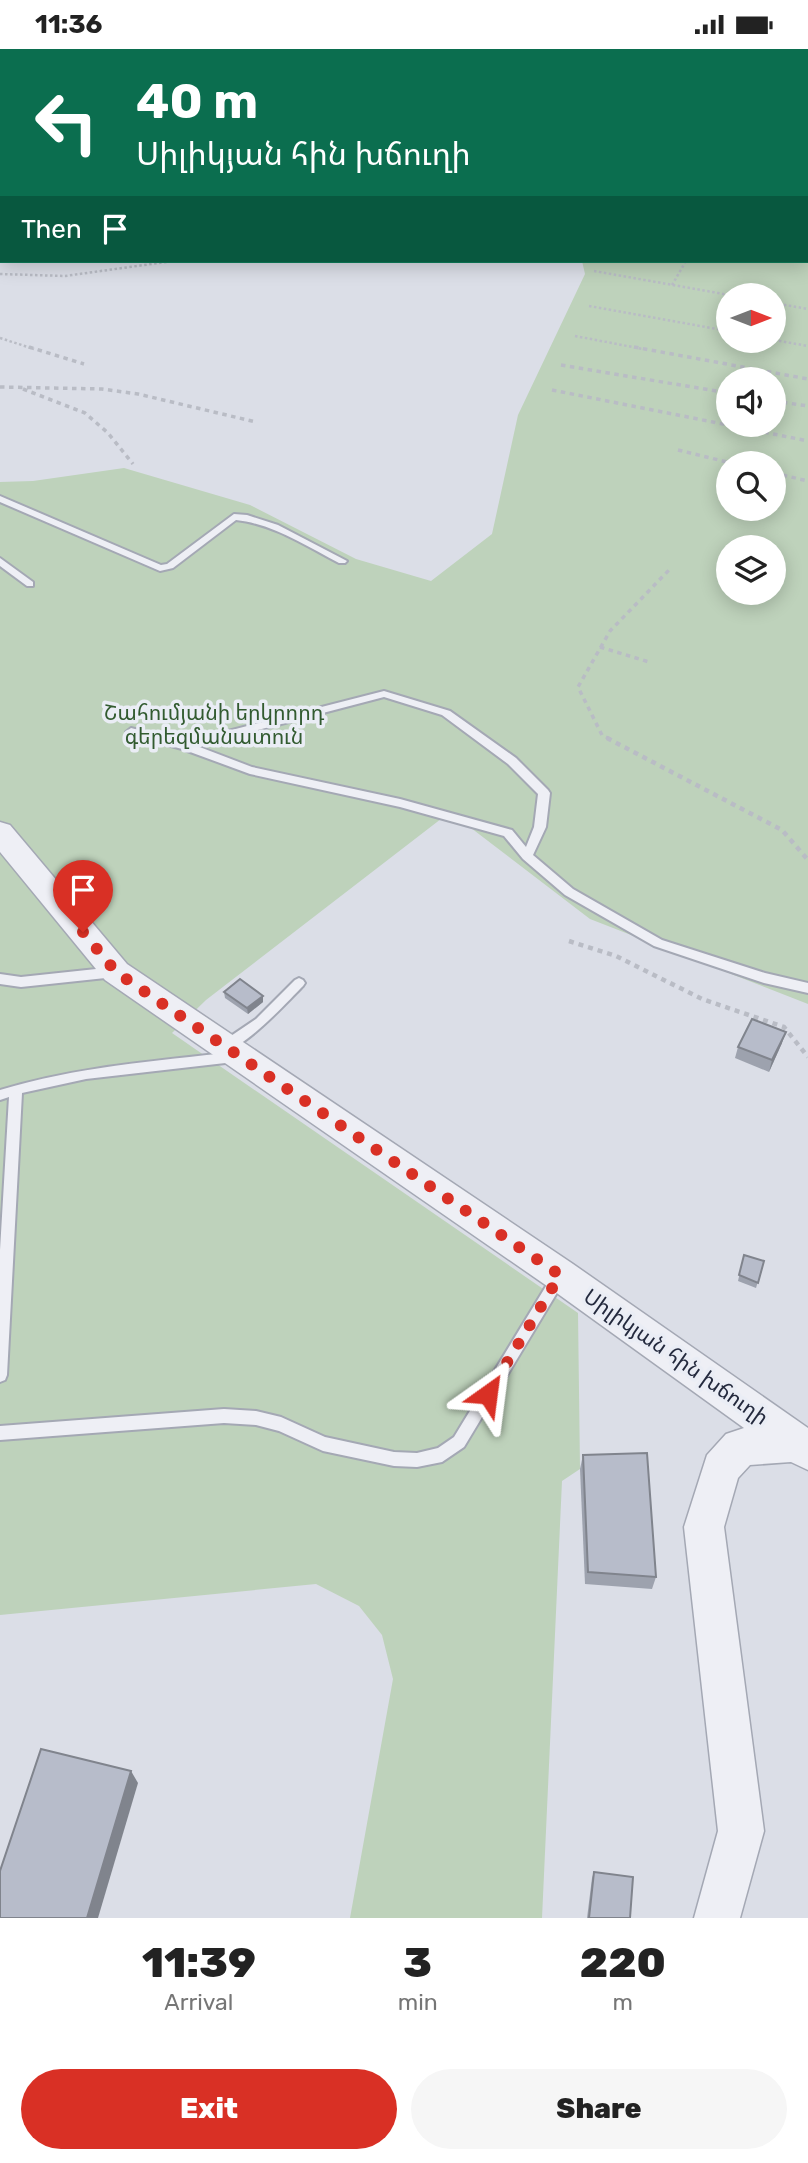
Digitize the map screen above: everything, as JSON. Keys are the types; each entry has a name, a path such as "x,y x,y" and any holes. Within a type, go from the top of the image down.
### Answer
{"street":[{"name":"Սիլիկյան հին խճուղի","path":"0,832 116,972 560,1275 803,1447"},
{"name":"Սիլիկյան հին խճուղի","path":"717,1918 741,1831 704,1527 721,1468 740,1447 803,1447"}],"lane":[{"path":"0,499 160,568 170,566 234,517 247,517 293,535 342,561"},
{"path":"0,561 30,584"},
{"path":"185,746 384,694 446,713 512,761 544,793 540,827 527,856"},
{"path":"131,732 185,746 250,769 400,803 508,833 527,856 569,892 658,943 764,978 808,988"},
{"path":"0,979 21,982 116,972"},
{"path":"0,1095 32,1083 234,1051 299,983"},
{"path":"0,1375 16,1089"},
{"path":"0,1433 224,1416 256,1418 281,1424 323,1444 394,1459 417,1460 442,1455 459,1442 560,1275"}],"path":[{"path":"0,274 65,275 158,263"},
{"path":"672,285 685,263"},
{"path":"594,271 716,293"},
{"path":"786,305 808,309"},
{"path":"589,306 716,329"},
{"path":"575,336 808,379"},
{"path":"0,338 84,364"},
{"path":"786,342 808,346"},
{"path":"561,365 716,391"},
{"path":"0,387 102,389 138,394 256,422"},
{"path":"19,388 85,414 108,433 133,464"},
{"path":"552,390 716,422"},
{"path":"786,403 808,407"},
{"path":"786,437 808,441"},
{"path":"678,450 716,459"},
{"path":"786,476 808,481"},
{"path":"671,568 610,631 578,687 602,735 782,830 808,860"},
{"path":"600,647 649,662"},
{"path":"569,941 615,956 702,999 784,1027 808,1057"}],"green space":[{"name":"Շահումյանի երկրորդ գերեզմանատուն","path":"582,263 808,263 808,1004 590,919 450,812 206,1000 172,1033 578,1313 580,1469 562,1481 542,1918 350,1918 393,1679 382,1635 359,1606 316,1584 0,1615 0,482 33,481 124,468 250,505 356,559 431,581 492,534 518,415 585,274"}],"building":[{"path":"240,979 263,996 247,1008 224,992"},
{"path":"752,1019 786,1032 772,1060 738,1047"},
{"path":"744,1255 764,1261 758,1283 739,1275"},
{"path":"647,1453 656,1577 588,1572 583,1455"},
{"path":"41,1749 131,1771 87,1918 0,1918 0,1871"},
{"path":"594,1872 633,1877 630,1918 589,1918"}],"route":[{"path":"83,932 116,972 560,1275 488,1394"}]}
